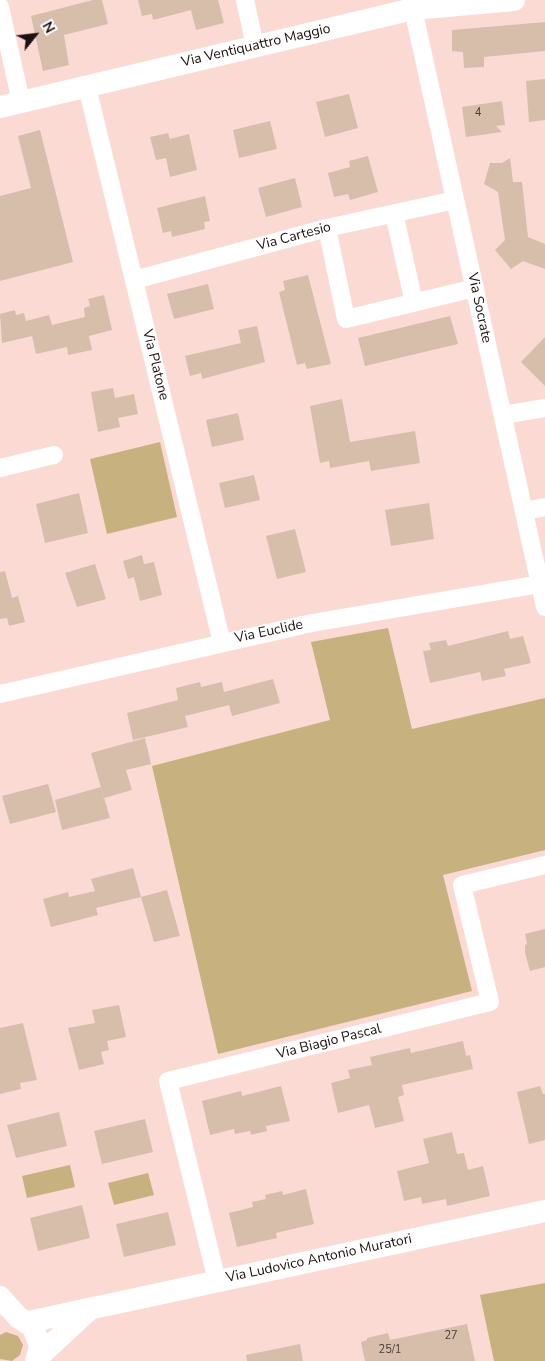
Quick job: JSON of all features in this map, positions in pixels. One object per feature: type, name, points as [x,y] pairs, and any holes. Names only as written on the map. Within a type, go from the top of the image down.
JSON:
[{"type":"street","points":[[245,0],[255,46]]},
{"type":"street","name":"Via Ventiquattro Maggio","points":[[10,105],[255,46],[412,4],[514,0]]},
{"type":"street","name":"Via Socrate","points":[[412,4],[545,607]]},
{"type":"street","points":[[0,7],[10,105]]},
{"type":"street","name":"Via Platone","points":[[87,87],[222,643]]},
{"type":"street","name":"Via Cartesio","points":[[134,280],[327,228],[456,200]]},
{"type":"street","points":[[394,214],[414,303]]},
{"type":"street","points":[[327,228],[346,318],[475,288]]},
{"type":"street","points":[[503,415],[545,408]]},
{"type":"street","points":[[0,468],[54,455]]},
{"type":"street","points":[[524,511],[545,507]]},
{"type":"street","name":"Via Euclide","points":[[0,694],[312,623],[540,584]]},
{"type":"street","name":"Via Biagio Pascal","points":[[217,1281],[168,1081],[490,1002],[462,885],[545,865]]},
{"type":"street","name":"Via Ludovico Antonio Muratori","points":[[15,1318],[93,1307],[545,1212]]},
{"type":"street","points":[[0,1298],[15,1318],[38,1336],[40,1346],[37,1359]]},
{"type":"street","points":[[37,1359],[93,1307]]},
{"type":"shaded area","points":[[160,442],[177,517],[107,534],[90,459]]},
{"type":"shaded area","points":[[388,628],[412,729],[545,698],[545,850],[443,875],[472,991],[218,1054],[152,766],[330,720],[311,642]]},
{"type":"shaded area","points":[[70,1165],[75,1187],[27,1198],[22,1176]]},
{"type":"shaded area","points":[[148,1173],[154,1195],[114,1205],[108,1183]]},
{"type":"shaded area","points":[[545,1283],[545,1361],[494,1361],[480,1295]]},
{"type":"shaded area","points":[[6,1332],[18,1336],[23,1345],[20,1355],[12,1361],[0,1359],[0,1335]]},
{"type":"building","points":[[93,0],[102,0],[108,24],[64,35],[69,65],[43,71],[31,16]]},
{"type":"building","points":[[138,0],[218,0],[224,23],[196,30],[191,10],[153,20],[152,14],[142,16]]},
{"type":"building","points":[[545,22],[545,51],[484,57],[484,67],[464,68],[463,52],[452,51],[452,30]]},
{"type":"building","points":[[545,79],[545,120],[529,122],[526,81]]},
{"type":"building","points":[[349,94],[358,128],[325,137],[316,102]]},
{"type":"building","points":[[502,101],[505,125],[496,126],[502,132],[466,137],[462,107]]},
{"type":"building","points":[[270,121],[277,149],[239,158],[233,130]]},
{"type":"building","points":[[40,130],[73,262],[0,281],[0,196],[31,188],[18,136]]},
{"type":"building","points":[[168,133],[170,139],[189,134],[197,170],[170,177],[166,158],[156,160],[150,137]]},
{"type":"building","points":[[368,156],[378,192],[350,200],[348,194],[334,197],[328,173],[350,167],[349,161]]},
{"type":"building","points":[[510,158],[513,182],[522,182],[528,237],[545,244],[545,269],[523,261],[511,269],[495,250],[505,240],[498,192],[484,184],[490,163],[502,163]]},
{"type":"building","points":[[295,178],[302,207],[266,217],[258,188]]},
{"type":"building","points":[[205,196],[210,221],[204,222],[205,229],[172,237],[171,231],[163,233],[157,208]]},
{"type":"building","points":[[308,275],[331,364],[307,369],[305,363],[297,365],[279,292],[285,290],[283,281]]},
{"type":"building","points":[[208,284],[214,309],[174,319],[167,294]]},
{"type":"building","points":[[104,295],[112,330],[89,336],[92,350],[68,355],[67,347],[36,354],[32,336],[2,343],[0,314],[15,310],[16,315],[24,313],[26,321],[49,315],[52,325],[85,317],[84,308],[90,306],[88,299]]},
{"type":"building","points":[[450,316],[458,344],[365,366],[358,338]]},
{"type":"building","points":[[257,326],[265,362],[202,379],[201,373],[190,376],[185,356],[241,343],[238,330]]},
{"type":"building","points":[[545,337],[545,386],[521,362]]},
{"type":"building","points":[[113,388],[115,398],[134,394],[138,414],[118,418],[120,427],[98,432],[91,392]]},
{"type":"building","points":[[342,399],[350,442],[415,431],[420,463],[371,471],[369,461],[330,468],[329,461],[320,463],[310,406]]},
{"type":"building","points":[[238,413],[244,440],[212,447],[206,420]]},
{"type":"building","points":[[254,475],[260,500],[225,508],[219,483]]},
{"type":"building","points":[[79,493],[88,533],[45,543],[36,504]]},
{"type":"building","points":[[429,503],[434,539],[391,546],[385,510]]},
{"type":"building","points":[[295,529],[306,572],[277,579],[266,536]]},
{"type":"building","points":[[142,555],[144,564],[154,562],[162,595],[140,601],[134,577],[128,579],[123,561]]},
{"type":"building","points":[[95,564],[106,599],[77,607],[65,573]]},
{"type":"building","points":[[5,571],[12,598],[18,596],[25,622],[9,626],[7,618],[0,619],[0,572]]},
{"type":"building","points":[[508,631],[510,639],[523,636],[531,663],[504,669],[506,676],[482,681],[480,672],[430,683],[423,651],[431,650],[429,643],[446,640],[448,646]]},
{"type":"building","points":[[273,679],[280,703],[232,716],[229,705],[185,716],[188,727],[133,740],[127,713],[178,700],[176,688],[200,682],[201,687],[222,682],[224,692]]},
{"type":"building","points":[[145,738],[151,764],[126,770],[132,790],[104,798],[91,753]]},
{"type":"building","points":[[48,784],[56,812],[10,824],[2,796]]},
{"type":"building","points":[[101,787],[110,818],[62,830],[55,800]]},
{"type":"building","points":[[133,868],[141,897],[96,908],[98,915],[51,927],[43,899],[68,892],[69,897],[95,891],[91,879]]},
{"type":"building","points":[[167,890],[180,936],[154,942],[141,897]]},
{"type":"building","points":[[545,929],[545,967],[530,971],[525,953],[525,945],[527,944],[525,934]]},
{"type":"building","points":[[119,1005],[126,1037],[107,1041],[109,1050],[101,1052],[104,1064],[79,1070],[68,1028],[95,1023],[92,1010]]},
{"type":"building","points":[[23,1023],[37,1080],[20,1083],[21,1089],[0,1094],[0,1028]]},
{"type":"building","points":[[463,1041],[466,1056],[470,1055],[473,1069],[402,1085],[404,1095],[398,1097],[404,1121],[375,1128],[369,1105],[338,1113],[331,1083],[350,1078],[348,1070],[372,1065],[370,1057],[410,1048],[411,1053]]},
{"type":"building","points":[[281,1086],[290,1121],[266,1126],[267,1131],[251,1135],[250,1131],[235,1134],[234,1129],[210,1135],[202,1101],[241,1091],[242,1096]]},
{"type":"building","points":[[540,1086],[543,1094],[545,1094],[545,1140],[529,1144],[517,1092]]},
{"type":"building","points":[[59,1112],[67,1146],[16,1158],[7,1125]]},
{"type":"building","points":[[145,1119],[153,1152],[102,1164],[94,1131]]},
{"type":"building","points":[[452,1132],[457,1154],[464,1153],[468,1170],[483,1166],[490,1196],[447,1206],[446,1199],[422,1204],[421,1197],[404,1201],[397,1171],[429,1163],[423,1139]]},
{"type":"building","points":[[306,1189],[314,1224],[276,1233],[277,1238],[237,1247],[229,1213],[253,1207],[252,1202],[266,1199],[265,1195],[282,1191],[283,1195]]},
{"type":"building","points":[[82,1205],[90,1238],[38,1251],[30,1218]]},
{"type":"building","points":[[168,1212],[176,1245],[124,1257],[116,1224]]},
{"type":"building","points":[[467,1324],[475,1361],[365,1361],[361,1342],[367,1340],[367,1338],[388,1333],[390,1340]]},
{"type":"building","points":[[300,1344],[303,1361],[247,1361],[246,1355]]}]
